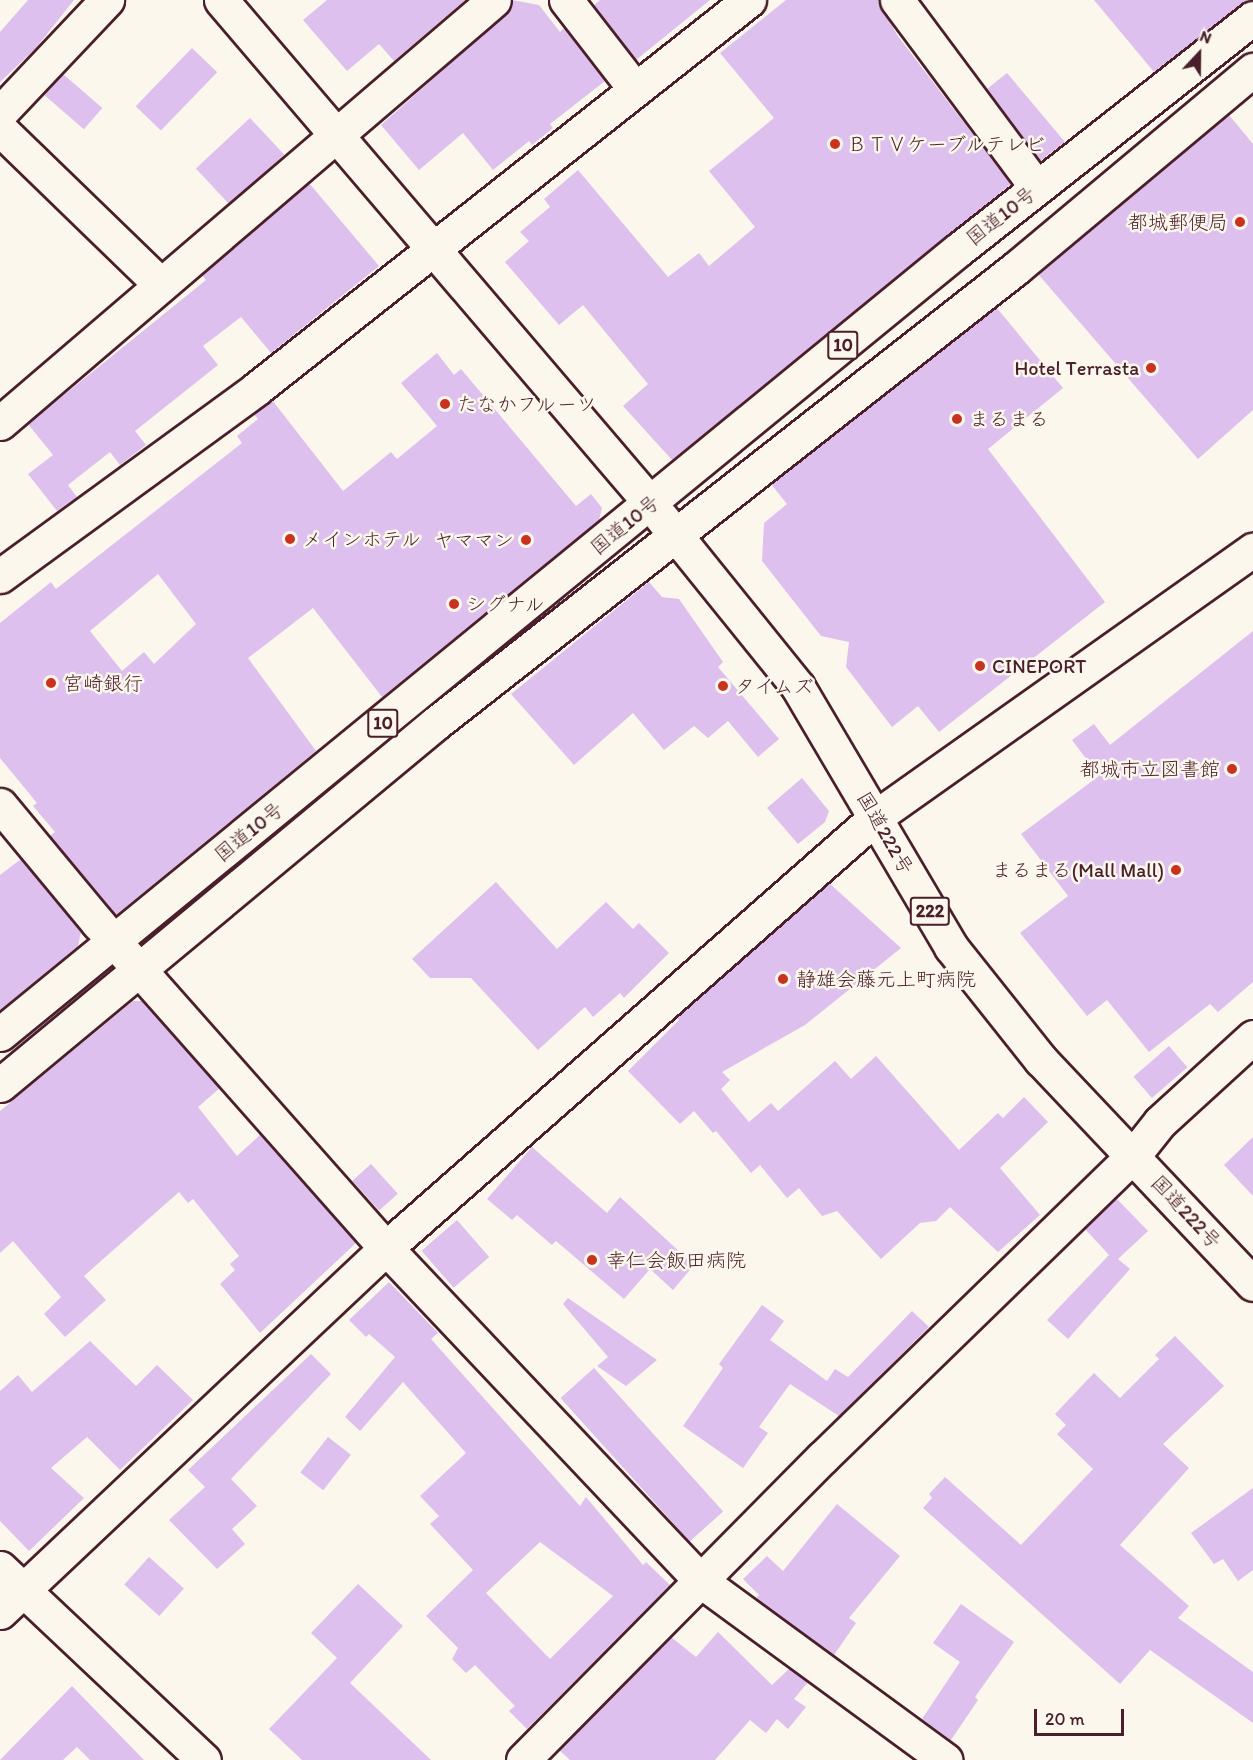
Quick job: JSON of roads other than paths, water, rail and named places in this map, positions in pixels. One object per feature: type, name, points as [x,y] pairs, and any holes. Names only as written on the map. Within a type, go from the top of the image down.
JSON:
[{"type":"main road","points":[[0,112],[107,0]]},
{"type":"main road","name":"国道222号","points":[[221,0],[651,504],[798,687],[877,816],[951,947],[1041,1060],[1253,1284]]},
{"type":"main road","points":[[0,423],[494,0]]},
{"type":"main road","points":[[566,0],[635,89]]},
{"type":"main road","points":[[0,576],[256,389],[432,247],[749,0]]},
{"type":"main road","points":[[897,0],[1037,188]]},
{"type":"main road","name":"国道10号","points":[[0,1034],[1037,188],[1253,18]]},
{"type":"main road","name":"国道10号","points":[[0,1085],[436,723],[1016,268],[1253,70]]},
{"type":"main road","points":[[0,129],[161,285]]},
{"type":"main road","points":[[12,1602],[386,1248],[877,816],[1253,550]]},
{"type":"main road","points":[[0,805],[140,971],[386,1248],[701,1581],[946,1760]]},
{"type":"main road","points":[[523,1760],[701,1581],[1133,1156],[1160,1122],[1253,1037]]},
{"type":"main road","points":[[0,1568],[12,1602],[204,1760]]},
{"type":"place","name":"ＢＴＶケーブルテレビ","points":[[835,144]]},
{"type":"place","name":"都城郵便局","points":[[1240,222]]},
{"type":"place","name":"Hotel Terrasta","points":[[1151,368]]},
{"type":"place","name":"たなかフルーツ","points":[[445,404]]},
{"type":"place","name":"まるまる","points":[[957,419]]},
{"type":"place","name":"メインホテル","points":[[290,539]]},
{"type":"place","name":"ヤママン","points":[[526,540]]},
{"type":"place","name":"シグナル","points":[[454,604]]},
{"type":"place","name":"CINEPORT","points":[[980,666]]},
{"type":"place","name":"宮崎銀行","points":[[51,683]]},
{"type":"place","name":"タイムズ","points":[[723,686]]},
{"type":"place","name":"都城市立図書館","points":[[1232,769]]},
{"type":"place","name":"まるまる(Mall Mall)","points":[[1176,870]]},
{"type":"place","name":"静雄会藤元上町病院","points":[[783,979]]},
{"type":"place","name":"幸仁会飯田病院","points":[[592,1260]]}]
